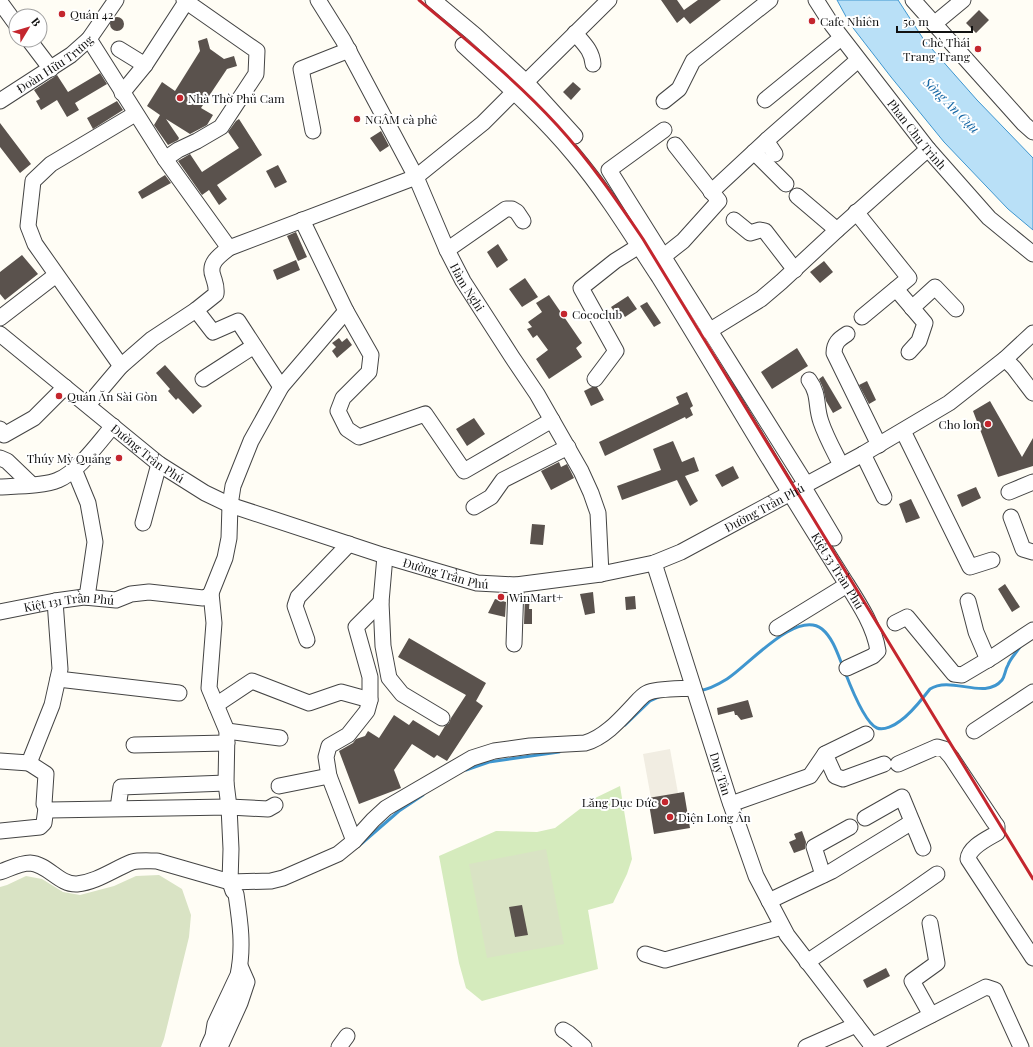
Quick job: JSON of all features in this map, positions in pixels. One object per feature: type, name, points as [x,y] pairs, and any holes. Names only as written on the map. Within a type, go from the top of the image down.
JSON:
[{"type":"street","name":"Đoàn Hữu Trưng","points":[[0,102],[51,69],[89,39],[116,0]]},
{"type":"street","name":"Hàm Nghi","points":[[318,0],[349,50],[416,177],[447,250],[464,281],[488,321],[537,394],[568,447],[591,493],[598,513],[601,574]]},
{"type":"street","points":[[433,0],[475,35],[526,82],[575,136]]},
{"type":"street","points":[[526,82],[609,0]]},
{"type":"street","points":[[664,100],[679,90],[693,61],[770,0]]},
{"type":"street","name":"Phan Chu Trinh","points":[[816,0],[832,25],[858,60],[928,149],[989,218],[1033,254]]},
{"type":"street","points":[[913,0],[1024,124],[1033,132]]},
{"type":"street","points":[[934,24],[962,0]]},
{"type":"street","points":[[122,93],[145,65],[185,1],[257,51],[256,74],[220,127],[197,141],[178,150],[165,159]]},
{"type":"street","points":[[0,2],[8,13]]},
{"type":"street","points":[[575,33],[589,49],[593,64]]},
{"type":"street","points":[[764,100],[842,38]]},
{"type":"street","points":[[89,39],[135,114],[165,159],[229,248]]},
{"type":"street","name":"Kiệt 53 Trần Phú","points":[[463,45],[514,92],[574,155],[639,246],[695,335],[789,493],[847,586],[876,639],[878,652],[873,656],[847,668]]},
{"type":"street","points":[[34,48],[51,69]]},
{"type":"street","points":[[119,49],[145,65]]},
{"type":"street","points":[[313,131],[301,69],[349,50]]},
{"type":"street","points":[[711,192],[767,140],[858,60]]},
{"type":"street","points":[[88,405],[121,366],[152,339],[196,310],[216,294],[217,286],[212,274],[212,266],[219,255],[229,248],[416,177],[483,123],[514,92]]},
{"type":"street","points":[[121,366],[35,244],[28,226],[33,181],[51,164],[135,114]]},
{"type":"street","points":[[664,130],[609,170],[664,256],[804,485],[834,538]]},
{"type":"street","points":[[767,140],[775,154]]},
{"type":"street","points":[[664,256],[683,241],[719,201],[676,144]]},
{"type":"street","points":[[709,330],[761,299],[795,270],[856,212],[928,149]]},
{"type":"street","points":[[754,152],[786,184]]},
{"type":"street","points":[[797,196],[837,230]]},
{"type":"street","points":[[447,250],[506,209],[512,209],[517,212],[523,220]]},
{"type":"street","points":[[856,212],[909,278],[862,317]]},
{"type":"street","points":[[302,220],[346,311],[371,355],[369,372],[343,398],[338,411],[347,429],[359,437],[425,414],[464,471],[552,420]]},
{"type":"street","points":[[734,220],[750,233],[760,230],[765,231],[795,270]]},
{"type":"street","points":[[595,379],[616,351],[581,288],[615,261],[639,246]]},
{"type":"street","points":[[0,318],[56,275]]},
{"type":"street","points":[[912,308],[935,288],[956,309]]},
{"type":"street","points":[[896,289],[925,323],[919,341],[909,352]]},
{"type":"street","points":[[196,310],[213,332],[238,321],[281,387]]},
{"type":"street","points":[[219,1047],[240,1003],[247,982],[240,966],[241,928],[236,894],[233,891],[231,883],[229,807],[226,783],[227,737],[209,688],[214,623],[211,593],[225,558],[229,538],[230,505],[233,486],[251,441],[281,387],[346,311]]},
{"type":"street","name":"Đường Trần Phú","points":[[0,334],[159,464],[205,493],[230,505],[385,556],[477,583],[516,585],[601,574],[654,563],[681,552],[863,454],[949,403],[1005,359],[1033,333]]},
{"type":"street","points":[[847,334],[834,346],[834,353],[879,445]]},
{"type":"street","points":[[203,379],[254,346]]},
{"type":"street","points":[[1005,359],[1014,368],[1033,393]]},
{"type":"street","points":[[808,380],[816,393],[817,411],[821,424],[842,465]]},
{"type":"street","points":[[0,429],[4,435],[34,418],[65,387]]},
{"type":"street","points":[[0,487],[49,483],[58,480],[74,469],[113,426]]},
{"type":"street","points":[[903,431],[970,567],[992,560]]},
{"type":"street","points":[[474,507],[491,497],[503,480],[568,447]]},
{"type":"street","points":[[863,454],[884,497]]},
{"type":"street","points":[[0,458],[7,461],[32,484]]},
{"type":"street","points":[[143,523],[159,464]]},
{"type":"street","points":[[74,469],[88,503],[95,542],[87,597]]},
{"type":"street","points":[[1009,492],[1033,482]]},
{"type":"street","points":[[1011,517],[1022,549],[1033,552]]},
{"type":"street","points":[[307,640],[295,606],[298,597],[349,544]]},
{"type":"street","points":[[385,556],[381,602],[383,646],[389,678],[402,694],[442,718]]},
{"type":"street","name":"Duy Tân","points":[[654,563],[694,691],[756,876],[787,935],[872,1046]]},
{"type":"street","points":[[514,644],[516,585]]},
{"type":"street","points":[[777,628],[847,586]]},
{"type":"street","name":"Kiệt 131 Trần Phú","points":[[0,612],[54,601],[87,597],[116,600],[131,594],[149,592],[203,598],[211,593]]},
{"type":"street","points":[[29,763],[52,705],[60,669],[54,601]]},
{"type":"street","points":[[968,601],[976,632],[988,660]]},
{"type":"street","points":[[354,841],[329,776],[326,757],[329,746],[348,735],[367,711],[370,700],[370,676],[356,627],[381,602]]},
{"type":"street","points":[[895,623],[907,616],[949,669],[954,674],[962,675],[988,660],[1033,630]]},
{"type":"street","points":[[58,679],[178,693]]},
{"type":"street","points":[[216,705],[252,681],[309,702],[341,692],[370,700]]},
{"type":"street","points":[[0,872],[21,864],[30,863],[49,871],[65,882],[77,884],[100,878],[132,862],[157,861],[231,883],[271,881],[283,878],[338,854],[354,841],[386,808],[472,758],[494,751],[530,746],[590,742],[597,739],[618,722],[642,697],[649,692],[694,691]]},
{"type":"street","points":[[974,731],[1033,692]]},
{"type":"street","points":[[731,804],[810,776],[825,754],[866,734]]},
{"type":"street","points":[[134,745],[227,737],[280,738]]},
{"type":"street","points":[[825,754],[835,776],[843,779],[891,764],[937,746],[944,749],[951,757],[997,828],[997,833],[973,848],[968,854],[968,859],[1033,958]]},
{"type":"street","points":[[0,761],[29,763],[46,774],[44,804],[46,808],[44,823],[40,827],[0,831]]},
{"type":"street","points":[[279,786],[329,776]]},
{"type":"street","points":[[118,808],[121,787],[226,783]]},
{"type":"street","points":[[865,818],[902,797],[923,848]]},
{"type":"street","points":[[46,808],[49,810],[229,807],[268,809],[275,805]]},
{"type":"street","points":[[769,901],[823,875],[912,822]]},
{"type":"street","points":[[823,875],[814,847],[850,827]]},
{"type":"street","points":[[807,962],[937,874]]},
{"type":"street","points":[[930,923],[937,963],[912,981],[931,1015]]},
{"type":"street","points":[[644,954],[665,960],[782,927]]},
{"type":"street","points":[[872,1046],[986,987],[995,990],[1021,1047]]},
{"type":"street","points":[[806,1047],[856,1025]]},
{"type":"street","points":[[562,1030],[568,1033],[584,1047]]},
{"type":"green space","points":[[620,786],[632,859],[627,874],[613,903],[588,910],[598,969],[482,1001],[466,988],[459,963],[439,856],[496,831],[537,832],[555,828],[593,799]]},
{"type":"green space","points":[[546,849],[564,944],[487,958],[469,864]]},
{"type":"green space","points":[[159,875],[182,889],[191,915],[189,937],[161,1047],[0,1047],[0,887],[26,876],[42,879],[63,892],[80,895],[114,886],[136,876]]},
{"type":"shaded area","points":[[670,749],[678,793],[651,798],[643,754]]},
{"type":"water","name":"Sông An Cựu","points":[[837,0],[898,0],[924,40],[977,100],[1033,158],[1033,230],[1008,209],[944,142],[850,24]]},
{"type":"building","points":[[661,0],[677,0],[684,10],[698,0],[721,0],[690,24],[684,17],[677,23]]},
{"type":"building","points":[[979,10],[989,20],[976,33],[966,23]]},
{"type":"building","points":[[117,17],[122,19],[124,24],[122,29],[117,31],[112,29],[110,24],[112,19]]},
{"type":"building","name":"Nhà Thờ Phủ Cam","points":[[207,38],[210,49],[224,59],[234,56],[237,66],[227,69],[201,108],[213,115],[207,125],[190,134],[166,119],[179,138],[168,145],[154,125],[160,115],[147,106],[162,82],[175,91],[200,51],[198,41]]},
{"type":"building","points":[[100,73],[107,84],[75,103],[79,110],[67,117],[57,100],[41,110],[36,101],[40,99],[34,90],[57,75],[68,92]]},
{"type":"building","points":[[573,82],[581,89],[571,100],[563,92]]},
{"type":"building","points":[[117,101],[123,110],[93,129],[87,118]]},
{"type":"building","points":[[239,119],[262,155],[217,185],[227,199],[219,205],[209,190],[202,195],[178,161],[190,154],[202,172],[239,148],[228,132]]},
{"type":"building","points":[[0,123],[31,164],[20,173],[0,147]]},
{"type":"building","points":[[381,131],[389,146],[380,152],[370,138]]},
{"type":"building","points":[[278,165],[287,182],[275,188],[266,171]]},
{"type":"building","points":[[165,175],[171,183],[142,199],[138,192]]},
{"type":"building","points":[[296,232],[307,257],[298,261],[287,236]]},
{"type":"building","points":[[498,244],[508,260],[497,268],[487,252]]},
{"type":"building","points":[[22,255],[38,274],[5,300],[0,294],[0,272]]},
{"type":"building","points":[[296,260],[300,270],[277,280],[273,270]]},
{"type":"building","points":[[824,261],[833,272],[820,283],[810,272]]},
{"type":"building","points":[[525,278],[538,297],[522,307],[509,289]]},
{"type":"building","points":[[549,295],[582,343],[576,348],[582,357],[549,379],[536,359],[548,350],[537,335],[533,338],[527,329],[532,327],[528,322],[542,312],[536,303]]},
{"type":"building","points":[[628,296],[637,309],[625,317],[623,314],[618,317],[611,307]]},
{"type":"building","points":[[647,302],[661,323],[654,327],[640,306]]},
{"type":"building","points":[[339,338],[342,342],[347,338],[352,345],[337,358],[332,351],[336,347],[332,343]]},
{"type":"building","points":[[797,348],[808,366],[772,389],[761,372]]},
{"type":"building","points":[[165,365],[202,406],[193,414],[178,398],[176,400],[168,391],[170,389],[156,373]]},
{"type":"building","points":[[823,376],[842,408],[833,413],[826,401],[819,379]]},
{"type":"building","points":[[867,381],[876,400],[869,404],[859,385]]},
{"type":"building","points":[[592,387],[597,387],[604,400],[591,406],[584,391]]},
{"type":"building","points":[[687,392],[693,406],[690,408],[693,415],[686,419],[685,417],[605,456],[599,442],[679,404],[676,397]]},
{"type":"building","points":[[990,401],[1022,457],[1033,438],[1033,466],[998,477],[973,411]]},
{"type":"building","points":[[474,418],[485,434],[467,446],[456,429]]},
{"type":"building","points":[[673,441],[682,462],[694,457],[699,471],[685,476],[698,501],[690,506],[677,480],[622,500],[617,486],[661,470],[653,449]]},
{"type":"building","points":[[559,462],[561,467],[567,464],[574,478],[551,490],[541,471]]},
{"type":"building","points":[[733,466],[739,478],[722,487],[715,475]]},
{"type":"building","points":[[976,487],[981,498],[962,507],[957,495]]},
{"type":"building","points":[[911,499],[920,518],[906,523],[899,504]]},
{"type":"building","points":[[532,524],[545,525],[543,545],[530,544]]},
{"type":"building","points":[[1005,584],[1020,607],[1012,612],[998,589]]},
{"type":"building","points":[[593,592],[595,613],[585,615],[580,594]]},
{"type":"building","points":[[525,594],[530,594],[529,609],[532,609],[532,624],[524,624]]},
{"type":"building","points":[[635,596],[636,609],[626,610],[625,597]]},
{"type":"building","points":[[495,599],[506,602],[505,617],[488,613]]},
{"type":"building","points":[[409,638],[486,683],[476,701],[483,706],[447,761],[437,755],[434,758],[412,744],[394,770],[401,788],[359,804],[339,751],[353,743],[356,739],[365,736],[368,731],[379,738],[394,715],[409,725],[413,720],[439,736],[445,726],[449,723],[466,695],[398,657]]},
{"type":"building","points":[[748,700],[753,717],[741,720],[737,715],[735,715],[734,711],[718,715],[717,708]]},
{"type":"building","name":"Điện Long Ân","points":[[684,792],[690,828],[654,834],[648,798]]},
{"type":"building","points":[[802,831],[806,842],[805,849],[794,853],[789,842],[796,839],[794,834]]},
{"type":"building","points":[[522,905],[528,935],[515,937],[509,907]]},
{"type":"building","points":[[886,968],[890,976],[867,988],[863,980]]},
{"type":"waterway","points":[[698,691],[727,679],[759,652],[786,633],[799,627],[811,625],[822,629],[826,633],[832,642],[843,667]]},
{"type":"waterway","points":[[845,672],[863,712],[872,725],[883,729],[898,723],[916,706],[930,689],[938,685],[977,688],[995,686],[1004,677],[1009,663],[1020,647]]},
{"type":"waterway","points":[[625,725],[650,701],[661,696]]},
{"type":"waterway","points":[[466,770],[489,762],[559,752]]},
{"type":"waterway","points":[[361,844],[399,811],[423,795]]},
{"type":"railway","points":[[419,0],[490,60],[541,108],[580,152],[623,209],[643,239],[1033,879]]},
{"type":"place","name":"Quán 42","points":[[62,14]]},
{"type":"place","name":"Cafe Nhiên","points":[[812,21]]},
{"type":"place","name":"Chè Thái Trang Trang","points":[[978,49]]},
{"type":"place","name":"Nhà Thờ Phủ Cam","points":[[180,98]]},
{"type":"place","name":"NGÂM cà phê","points":[[357,119]]},
{"type":"place","name":"Cococlub","points":[[564,314]]},
{"type":"place","name":"Quán Ăn Sài Gòn","points":[[59,396]]},
{"type":"place","name":"Cho lon","points":[[988,424]]},
{"type":"place","name":"Thúy Mỳ Quảng","points":[[119,458]]},
{"type":"place","name":"WinMart+","points":[[501,597]]},
{"type":"place","name":"Lăng Dục Đức","points":[[665,802]]},
{"type":"place","name":"Điện Long Ân","points":[[670,817]]}]
